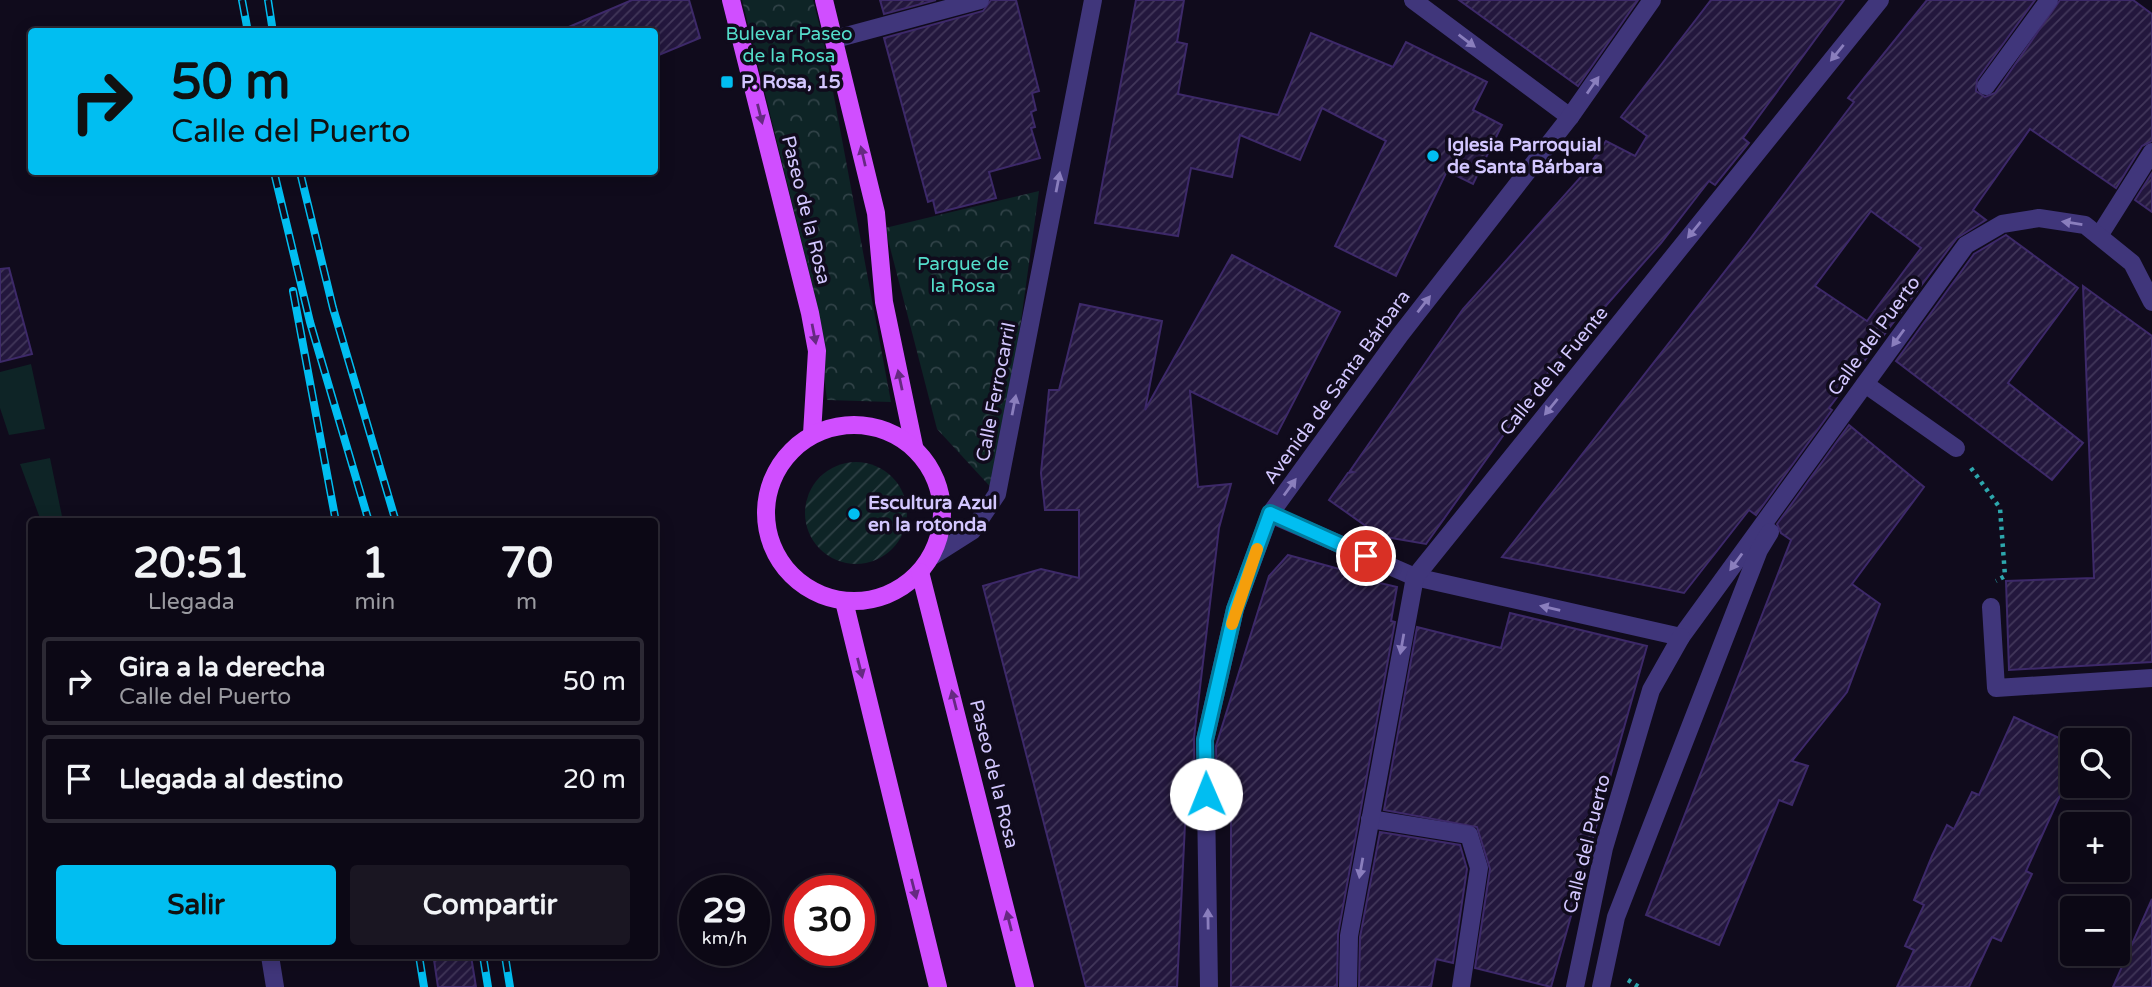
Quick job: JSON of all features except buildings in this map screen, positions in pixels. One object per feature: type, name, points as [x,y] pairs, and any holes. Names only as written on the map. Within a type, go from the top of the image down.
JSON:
[{"type":"main road","name":"Paseo de la Rosa","points":[[731,0],[810,313],[817,351],[812,434]]},
{"type":"main road","points":[[824,0],[876,212],[884,302],[914,446]]},
{"type":"main road","points":[[843,425],[876,426],[896,434],[914,446],[929,465],[939,487],[943,511],[940,535],[925,565],[904,586],[886,596],[866,601],[844,601],[814,592],[788,573],[771,545],[765,513],[771,482],[787,454],[812,434],[843,425]]},
{"type":"main road","name":"Paseo de la Rosa","points":[[925,565],[1025,987]]},
{"type":"main road","points":[[844,601],[938,987]]},
{"type":"street","points":[[835,39],[979,0]]},
{"type":"street","name":"Calle Ferrocarril","points":[[925,565],[972,530],[997,494],[1093,0]]},
{"type":"street","points":[[1413,0],[1570,117]]},
{"type":"street","name":"Avenida de Santa Bárbara","points":[[1209,987],[1205,740],[1235,609],[1270,513],[1400,335],[1570,117],[1652,0]]},
{"type":"street","name":"Calle de la Fuente","points":[[1348,987],[1349,936],[1415,577],[1880,0]]},
{"type":"street","points":[[1986,86],[2049,0]]},
{"type":"street","points":[[2099,236],[2152,152]]},
{"type":"street","name":"Calle del Puerto","points":[[1575,987],[1604,848],[1647,704],[1681,637],[1966,244],[2002,224],[2039,218],[2085,225],[2132,263],[2152,302]]},
{"type":"street","points":[[1865,384],[1956,448]]},
{"type":"street","points":[[1601,987],[1616,917],[1759,550],[1817,450]]},
{"type":"street","points":[[1270,513],[1415,577],[1681,637]]},
{"type":"street","points":[[1991,607],[1996,688],[2152,678]]},
{"type":"street","points":[[1370,819],[1469,835],[1479,868],[1461,987]]},
{"type":"street","points":[[270,959],[275,987]]},
{"type":"path","points":[[1956,448],[2000,508],[2005,576],[1990,585],[1991,607]]},
{"type":"green space","name":"Bulevar Paseo de la Rosa","points":[[742,0],[813,0],[824,43],[891,402],[827,400],[813,288]]},
{"type":"green space","name":"Parque de la Rosa","points":[[1039,191],[997,494],[937,429],[885,228]]},
{"type":"green space","points":[[31,364],[45,429],[9,435],[0,408],[0,372]]},
{"type":"green space","points":[[50,458],[62,518],[40,518],[20,464]]},
{"type":"green space","points":[[856,462],[875,466],[892,477],[903,494],[907,513],[903,532],[892,549],[875,560],[856,564],[837,560],[820,549],[809,532],[805,513],[809,494],[820,477],[837,466]]},
{"type":"railway","points":[[242,0],[247,28]]},
{"type":"railway","points":[[268,0],[272,28]]},
{"type":"railway","points":[[275,175],[310,322],[368,518]]},
{"type":"railway","points":[[301,175],[333,308],[395,518]]},
{"type":"railway","points":[[293,291],[335,518]]},
{"type":"railway","points":[[419,959],[424,987]]},
{"type":"railway","points":[[483,959],[488,987]]},
{"type":"railway","points":[[505,959],[510,987]]},
{"type":"slow traffic","points":[[1232,624],[1257,549]]},
{"type":"place","name":"P. Rosa, 15","points":[[727,82]]},
{"type":"place","name":"Iglesia Parroquial de Santa Bárbara","points":[[1433,156]]},
{"type":"place","name":"Escultura Azul en la rotonda","points":[[854,514]]},
{"type":"route","points":[[1206,794],[1205,740],[1235,609],[1270,513],[1366,556]]}]
